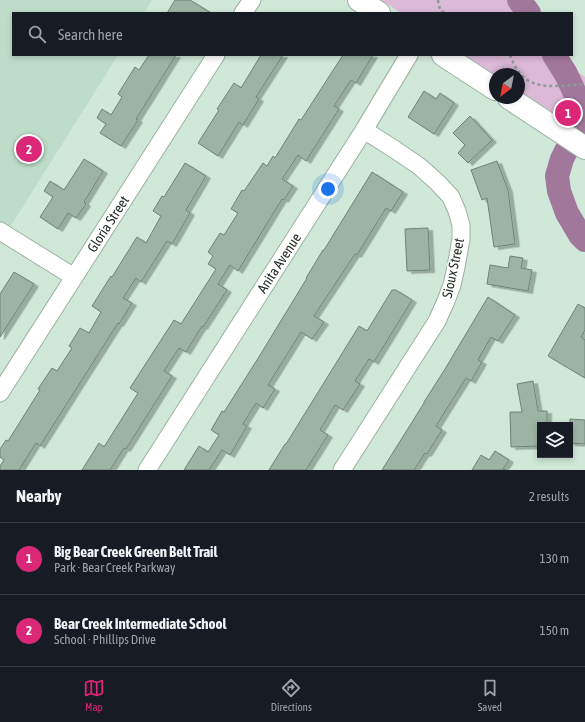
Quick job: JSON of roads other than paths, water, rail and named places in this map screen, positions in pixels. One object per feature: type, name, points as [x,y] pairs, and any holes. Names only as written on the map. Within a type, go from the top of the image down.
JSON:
[{"type":"main road","points":[[359,0],[377,12]]},
{"type":"main road","points":[[445,56],[489,85]]},
{"type":"main road","points":[[518,104],[585,148]]},
{"type":"street","points":[[244,12],[252,0]]},
{"type":"street","name":"Gloria Street","points":[[0,393],[215,56]]},
{"type":"street","name":"Anita Avenue","points":[[147,470],[364,130],[408,56]]},
{"type":"street","name":"Sioux Street","points":[[342,470],[437,321],[452,285],[460,239],[460,225],[457,211],[451,197],[419,166],[364,130]]},
{"type":"street","points":[[0,231],[74,277]]},
{"type":"waterway","points":[[519,0],[528,12]]},
{"type":"waterway","points":[[555,56],[566,74],[579,102],[578,127],[562,159],[557,176],[559,191],[567,213],[580,235],[585,240]]},
{"type":"place","name":"Big Bear Creek Green Belt Trail","points":[[568,113]]},
{"type":"place","name":"Bear Creek Intermediate School","points":[[29,149]]}]
